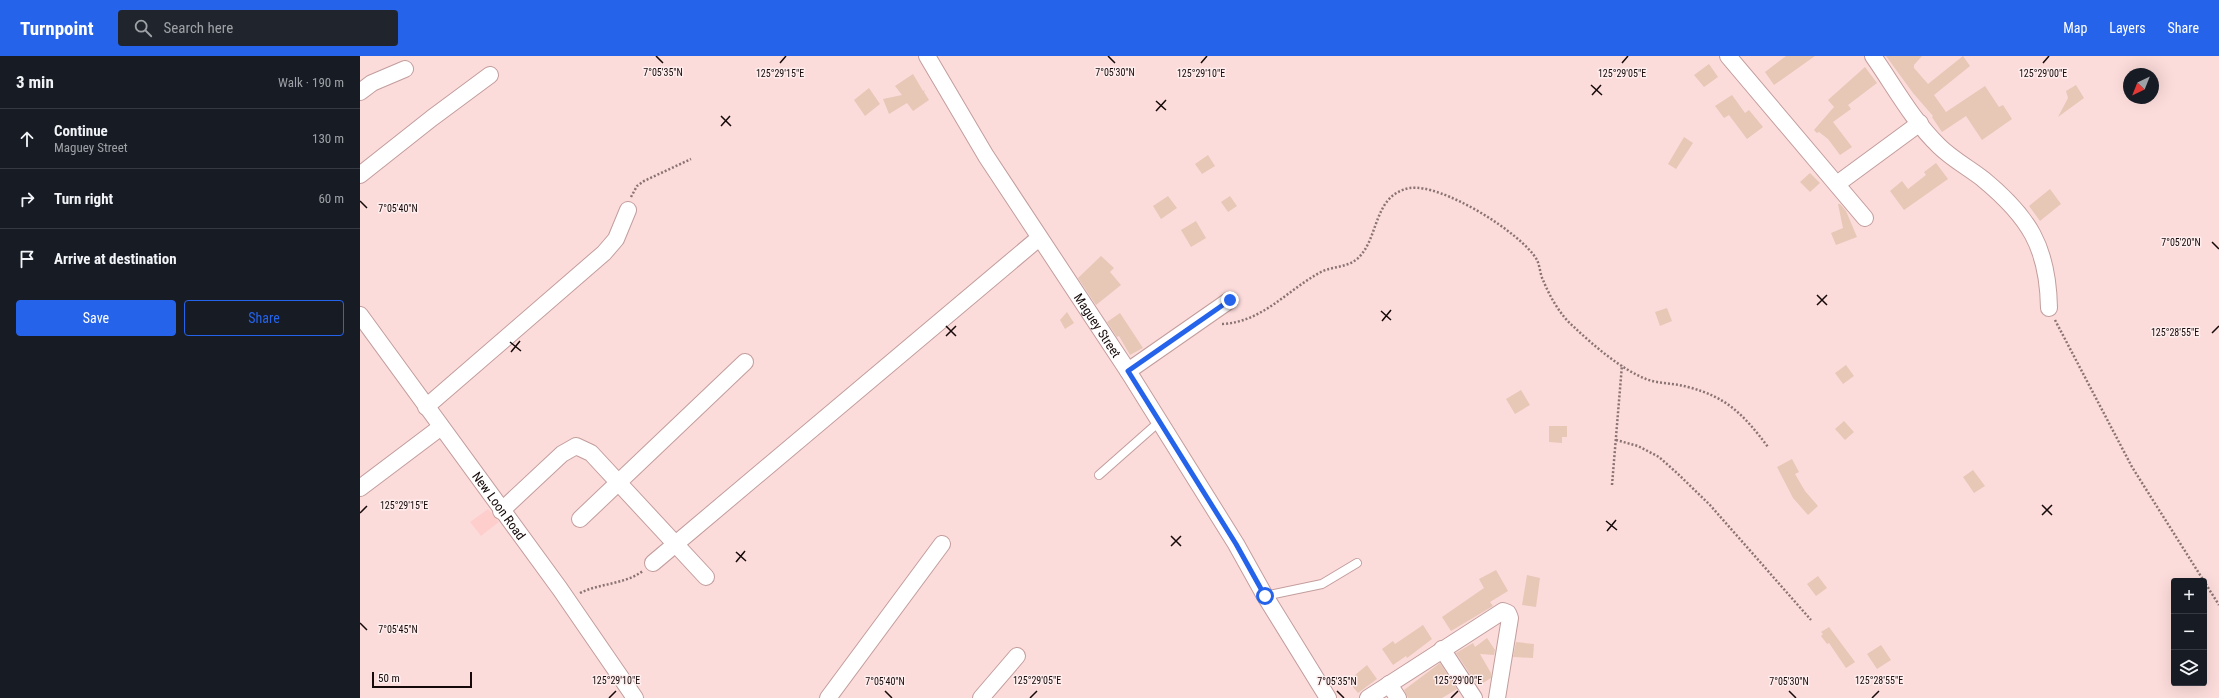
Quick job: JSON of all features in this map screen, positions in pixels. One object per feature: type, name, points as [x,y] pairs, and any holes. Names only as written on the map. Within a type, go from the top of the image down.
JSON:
[{"type":"street","name":"Maguey Street","points":[[927,56],[986,156],[1128,371],[1236,544],[1265,596],[1328,698]]},
{"type":"street","points":[[1728,56],[1865,218]]},
{"type":"street","points":[[1873,56],[1920,123],[1940,147],[2009,202],[2030,228],[2039,247],[2049,281],[2049,308]]},
{"type":"street","points":[[360,92],[384,77],[405,69]]},
{"type":"street","points":[[360,175],[490,75]]},
{"type":"street","points":[[1837,184],[1920,123]]},
{"type":"street","points":[[426,407],[604,253],[616,239],[628,210]]},
{"type":"street","points":[[653,563],[1040,238]]},
{"type":"street","points":[[1128,371],[1230,300]]},
{"type":"street","name":"New Loon Road","points":[[360,315],[567,600],[635,698]]},
{"type":"street","points":[[580,519],[745,362]]},
{"type":"street","points":[[360,488],[441,427]]},
{"type":"street","points":[[501,511],[562,454],[576,446],[591,453],[706,577]]},
{"type":"street","points":[[828,698],[942,544]]},
{"type":"street","points":[[1368,698],[1500,611],[1508,613],[1510,618],[1497,698]]},
{"type":"street","points":[[1442,649],[1474,698]]},
{"type":"street","points":[[981,698],[1017,656]]},
{"type":"street","points":[[1389,684],[1398,698]]},
{"type":"lane","points":[[1099,475],[1159,422]]},
{"type":"lane","points":[[1265,596],[1322,584],[1357,563]]},
{"type":"path","points":[[628,210],[633,193],[640,183],[663,170],[691,159]]},
{"type":"path","points":[[1210,313],[1221,324],[1234,323],[1250,319],[1308,279],[1325,270],[1342,268],[1358,259],[1366,248],[1379,212],[1389,200],[1410,188],[1422,188],[1446,195],[1477,209],[1513,235],[1537,260],[1542,279],[1557,306],[1572,325],[1595,347],[1648,380],[1688,387],[1719,399],[1741,413],[1768,447]]},
{"type":"path","points":[[2049,308],[2132,467],[2219,605]]},
{"type":"path","points":[[1612,485],[1622,365]]},
{"type":"path","points":[[1616,440],[1643,449],[1659,457],[1677,473],[1710,505],[1811,620]]},
{"type":"path","points":[[567,600],[591,588],[631,579],[653,563]]},
{"type":"shaded area","points":[[488,509],[499,522],[481,536],[470,522]]},
{"type":"building","points":[[1786,56],[1815,56],[1774,85],[1765,72]]},
{"type":"building","points":[[1886,56],[1922,56],[1914,65],[1914,68],[1928,84],[1963,56],[1970,66],[1934,95],[1946,112],[1985,86],[1999,107],[2003,105],[2012,119],[1982,140],[1966,116],[1942,132],[1932,117],[1933,116],[1913,93]]},
{"type":"building","points":[[1709,64],[1718,77],[1704,87],[1694,75]]},
{"type":"building","points":[[1865,67],[1877,83],[1848,105],[1851,109],[1833,122],[1852,147],[1840,155],[1828,139],[1814,130],[1834,107],[1828,100]]},
{"type":"building","points":[[913,74],[923,91],[925,90],[924,92],[929,100],[913,111],[907,103],[889,114],[883,99],[902,95],[895,86]]},
{"type":"building","points":[[2076,85],[2084,98],[2058,117],[2068,98],[2066,91]]},
{"type":"building","points":[[869,88],[880,104],[865,116],[854,100]]},
{"type":"building","points":[[1732,95],[1745,113],[1749,110],[1763,127],[1747,139],[1729,115],[1724,118],[1715,106]]},
{"type":"building","points":[[1684,137],[1693,143],[1676,169],[1668,164]]},
{"type":"building","points":[[1208,155],[1215,166],[1202,174],[1195,164]]},
{"type":"building","points":[[1936,163],[1948,179],[1904,210],[1890,191],[1902,181],[1908,189],[1926,175],[1924,172]]},
{"type":"building","points":[[1810,173],[1820,183],[1810,192],[1800,182]]},
{"type":"building","points":[[2050,189],[2061,204],[2040,221],[2029,206]]},
{"type":"building","points":[[1168,196],[1177,208],[1161,219],[1153,206]]},
{"type":"building","points":[[1230,196],[1237,206],[1228,212],[1221,202]]},
{"type":"building","points":[[1838,204],[1840,204],[1846,211],[1857,237],[1836,245],[1831,233],[1843,228]]},
{"type":"building","points":[[1196,221],[1206,238],[1191,247],[1181,230]]},
{"type":"building","points":[[1101,256],[1114,268],[1110,272],[1121,285],[1096,305],[1078,278]]},
{"type":"building","points":[[1667,308],[1672,321],[1660,326],[1655,312]]},
{"type":"building","points":[[1067,312],[1074,323],[1065,329],[1060,320]]},
{"type":"building","points":[[1120,313],[1143,348],[1130,355],[1119,336],[1117,337],[1107,322]]},
{"type":"building","points":[[1846,365],[1854,376],[1843,384],[1835,373]]},
{"type":"building","points":[[1521,390],[1530,405],[1515,414],[1506,399]]},
{"type":"building","points":[[1844,421],[1854,432],[1845,440],[1835,429]]},
{"type":"building","points":[[1549,426],[1567,426],[1567,437],[1562,437],[1562,443],[1549,442]]},
{"type":"building","points":[[1792,459],[1799,472],[1795,474],[1805,491],[1818,506],[1808,515],[1793,498],[1777,467]]},
{"type":"building","points":[[1973,470],[1985,486],[1974,493],[1963,477]]},
{"type":"building","points":[[1496,570],[1508,591],[1490,602],[1493,606],[1451,631],[1442,617],[1484,588],[1479,579]]},
{"type":"building","points":[[1527,575],[1540,578],[1536,607],[1522,605]]},
{"type":"building","points":[[1818,576],[1827,588],[1816,596],[1807,584]]},
{"type":"building","points":[[1423,625],[1432,639],[1407,658],[1406,656],[1393,665],[1382,649],[1393,641],[1395,644]]},
{"type":"building","points":[[1829,627],[1855,662],[1846,668],[1829,643],[1827,644],[1821,636],[1823,634],[1821,632]]},
{"type":"building","points":[[1487,638],[1495,650],[1494,655],[1480,654],[1491,673],[1491,678],[1478,686],[1456,653],[1473,643],[1475,647]]},
{"type":"building","points":[[1516,642],[1534,644],[1533,658],[1513,657]]},
{"type":"building","points":[[1881,645],[1891,660],[1877,669],[1867,654]]},
{"type":"building","points":[[1440,663],[1457,689],[1442,698],[1408,698],[1404,690]]},
{"type":"building","points":[[1367,665],[1377,679],[1358,693],[1348,681]]},
{"type":"route","points":[[1230,300],[1128,371],[1236,544],[1265,596]]}]
